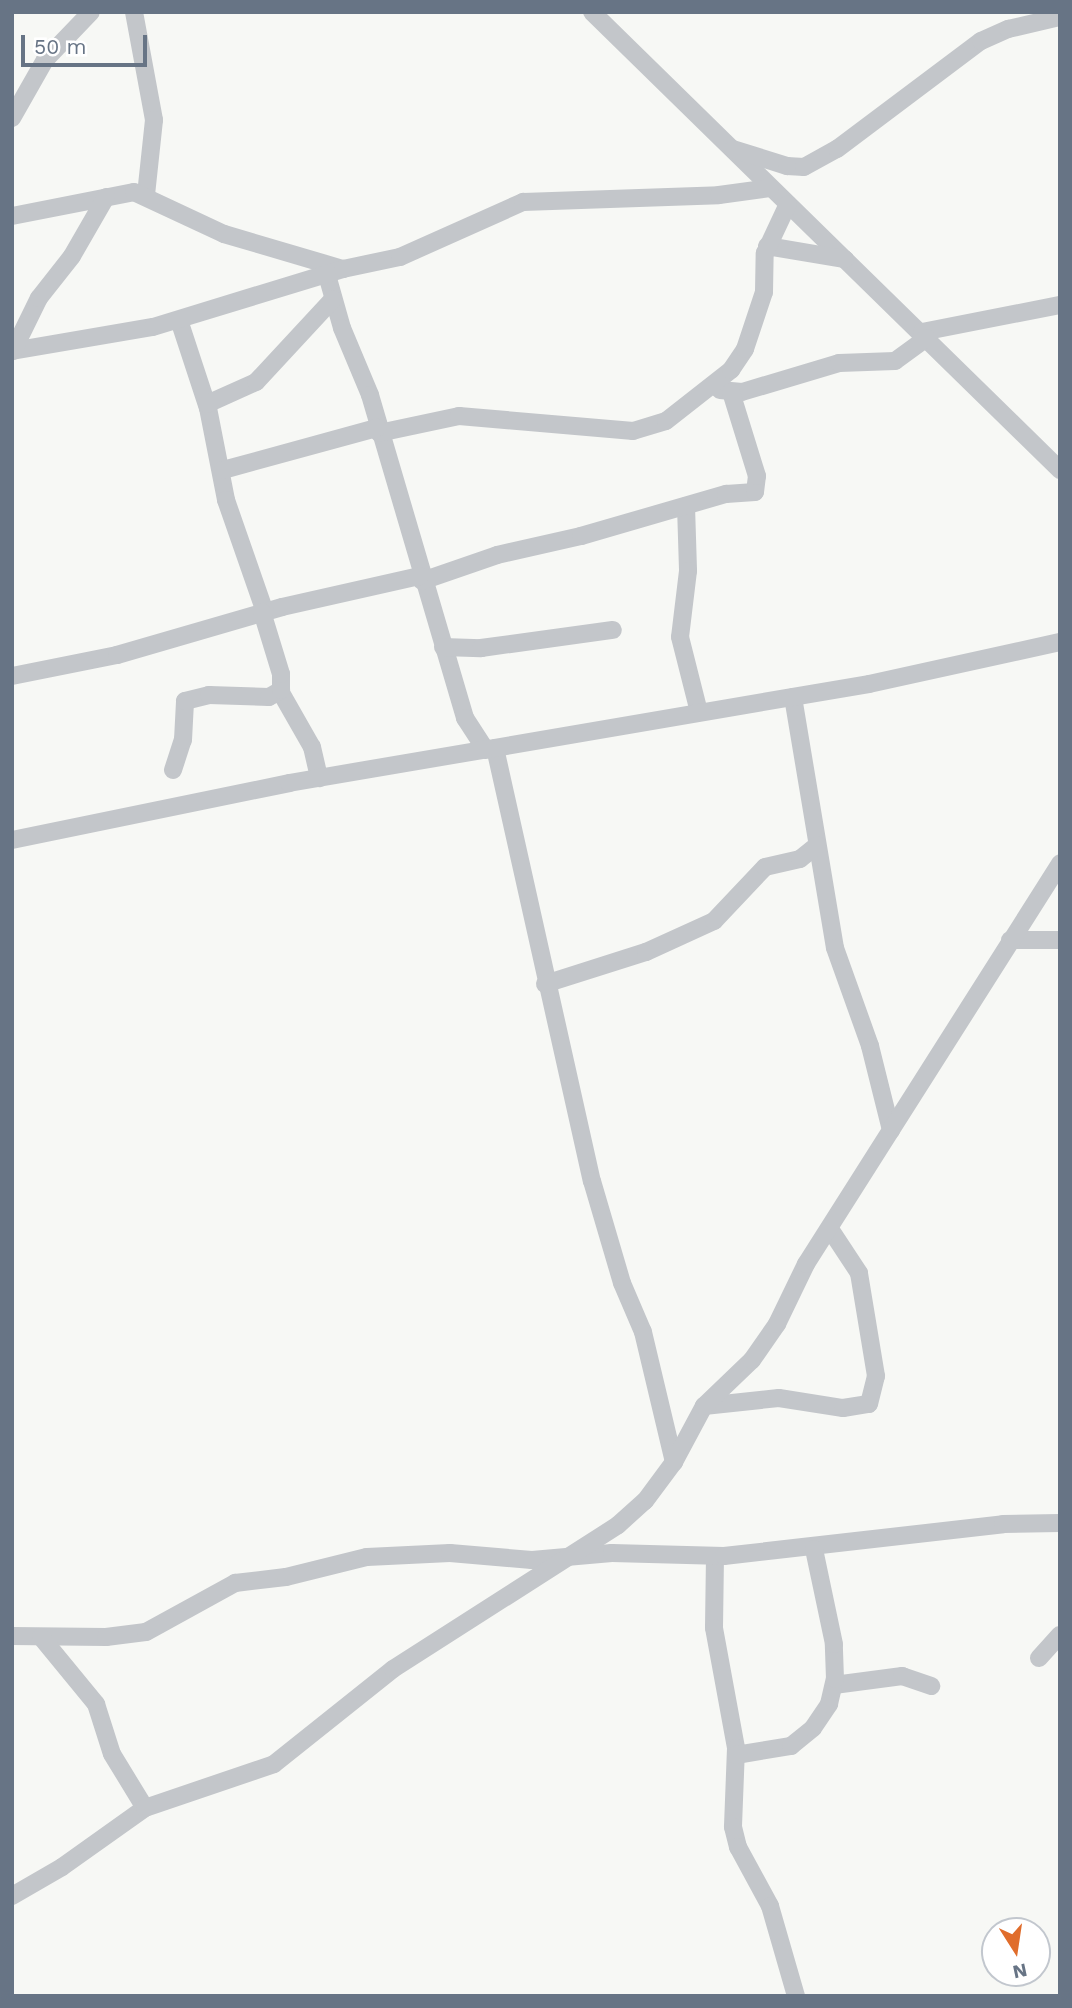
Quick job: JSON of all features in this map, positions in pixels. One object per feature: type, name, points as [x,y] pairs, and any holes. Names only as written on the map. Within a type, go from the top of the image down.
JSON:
[{"type":"street","points":[[12,118],[45,60],[91,12]]},
{"type":"street","points":[[134,12],[154,120],[146,195]]},
{"type":"street","points":[[592,12],[1060,470]]},
{"type":"street","points":[[729,147],[787,166],[804,167],[837,149],[981,41],[1009,29],[1060,17]]},
{"type":"street","points":[[13,351],[179,320],[335,272],[400,257],[523,202],[719,195],[770,188]]},
{"type":"street","points":[[12,216],[134,192],[146,195],[224,234],[335,272]]},
{"type":"street","points":[[13,351],[39,298],[77,249],[106,197]]},
{"type":"street","points":[[223,470],[378,430],[459,416],[633,431],[666,421],[731,370],[755,326],[767,246],[788,204]]},
{"type":"street","points":[[767,246],[845,258]]},
{"type":"street","points":[[335,272],[333,299],[370,395],[421,579],[470,732],[490,749],[600,1210],[643,1332],[674,1462]]},
{"type":"street","points":[[207,404],[256,382],[333,299]]},
{"type":"street","points":[[708,388],[732,392],[839,363],[895,361],[924,335],[1060,305]]},
{"type":"street","points":[[179,320],[207,404],[223,470],[226,500],[264,612],[281,674],[279,691],[312,747],[319,778]]},
{"type":"street","points":[[12,676],[117,655],[264,612],[421,579],[497,555],[757,490],[732,392]]},
{"type":"street","points":[[686,506],[688,570],[680,638],[699,712]]},
{"type":"street","points":[[443,647],[481,648],[613,629]]},
{"type":"street","points":[[13,839],[319,778],[793,697],[1060,642]]},
{"type":"street","points":[[173,769],[183,740],[185,701],[209,695],[269,697],[279,691]]},
{"type":"street","points":[[793,697],[835,948],[870,1046],[891,1130]]},
{"type":"street","points":[[545,984],[646,952],[714,921],[765,867],[800,859],[817,845]]},
{"type":"street","points":[[12,1896],[145,1808],[274,1764],[393,1669],[618,1524],[645,1501],[674,1462],[704,1406],[764,1344],[806,1264],[1060,863]]},
{"type":"street","points":[[1010,940],[1060,940]]},
{"type":"street","points":[[704,1406],[779,1398],[843,1408],[869,1404],[876,1376],[859,1273],[830,1229]]},
{"type":"street","points":[[12,1636],[146,1632],[235,1583],[286,1577],[367,1557],[450,1553],[560,1559],[612,1553],[715,1556],[814,1549],[896,1536],[1060,1522]]},
{"type":"street","points":[[736,1755],[772,1751],[803,1738],[829,1704],[834,1685],[834,1644],[814,1549]]},
{"type":"street","points":[[715,1556],[714,1628],[736,1755],[735,1837],[770,1906],[796,1996]]},
{"type":"street","points":[[1038,1658],[1060,1636]]},
{"type":"street","points":[[41,1637],[96,1704],[112,1754],[145,1808]]},
{"type":"street","points":[[834,1685],[902,1676],[932,1686]]}]
